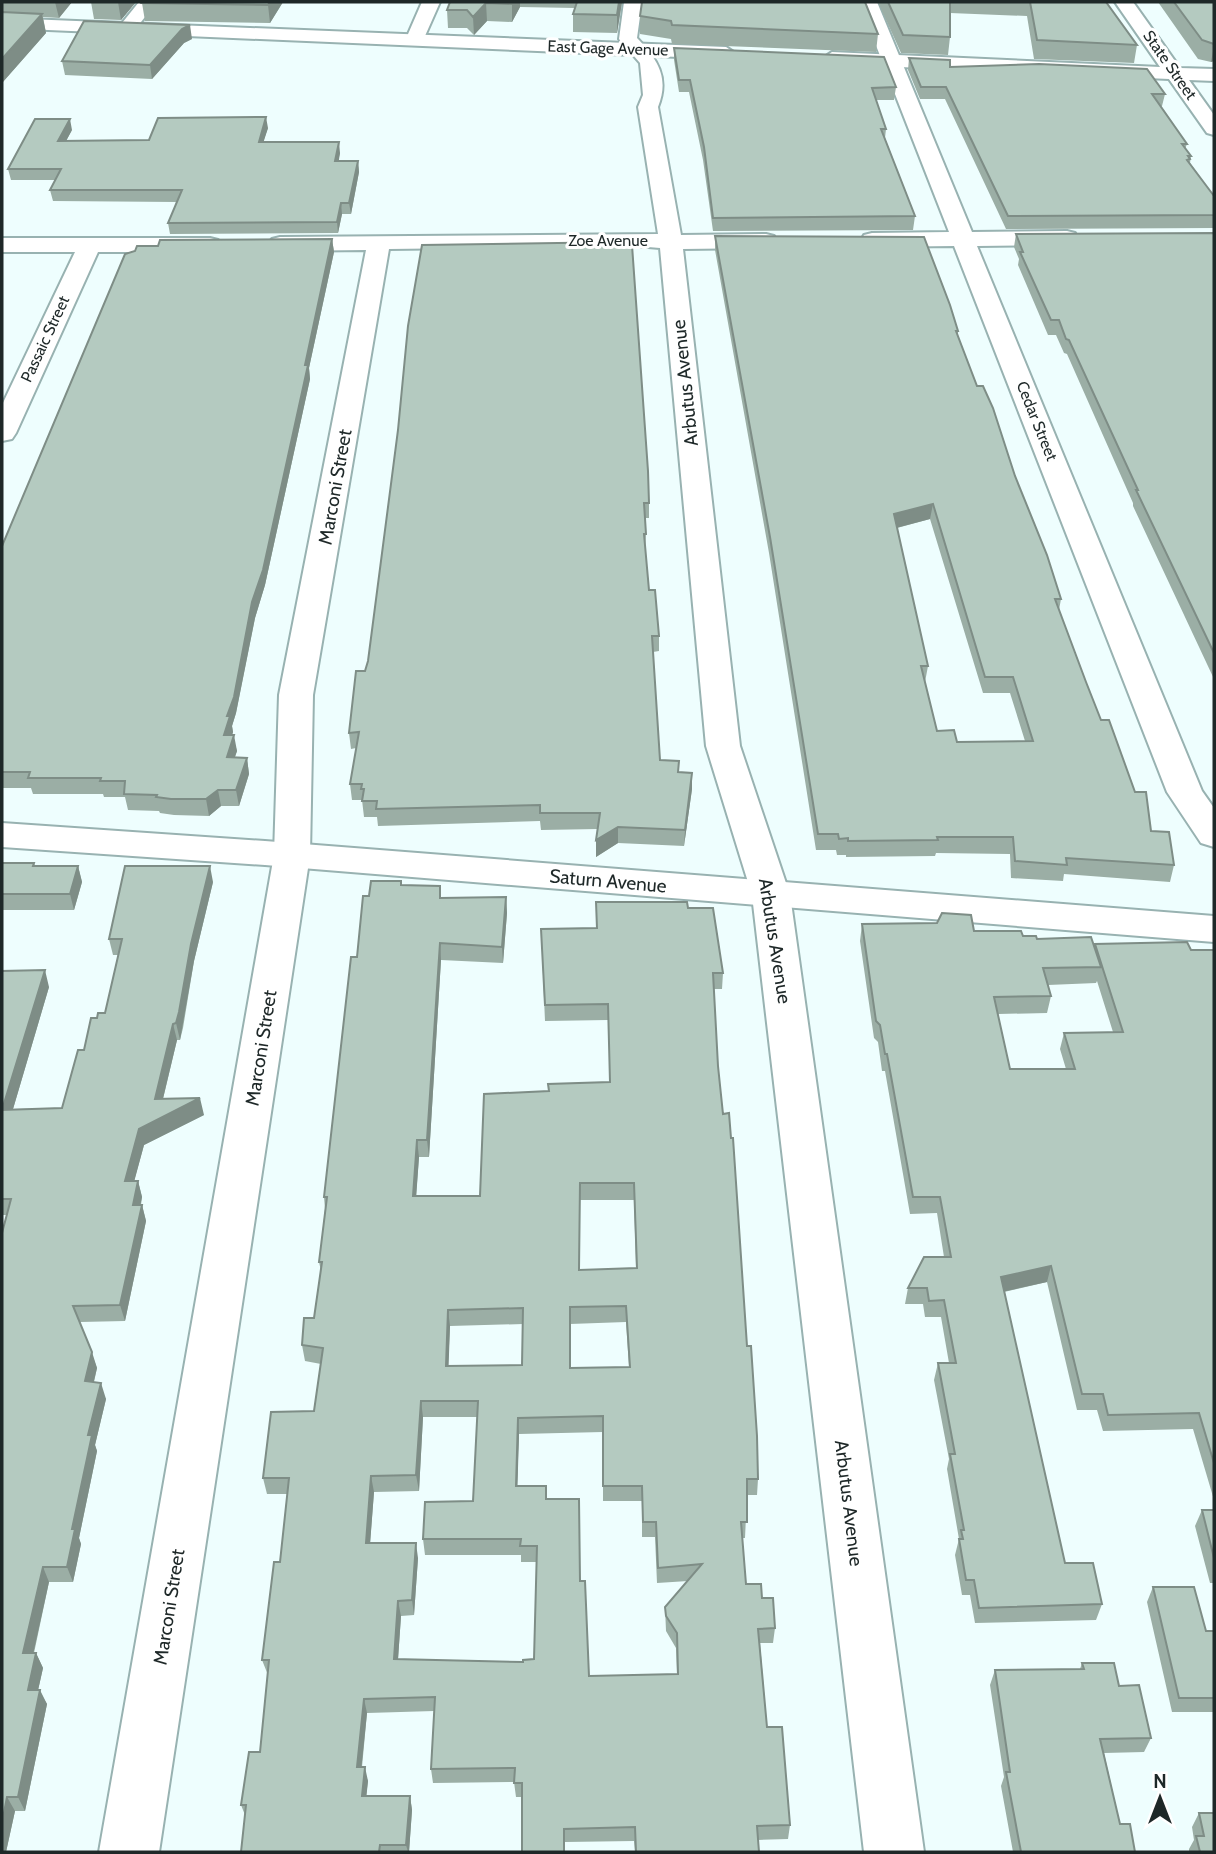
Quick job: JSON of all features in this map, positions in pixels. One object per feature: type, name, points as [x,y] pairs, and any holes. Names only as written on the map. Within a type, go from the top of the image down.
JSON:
[{"type":"street","points":[[127,28],[148,2]]},
{"type":"street","points":[[414,41],[431,2]]},
{"type":"street","name":"Arbutus Avenue","points":[[633,2],[628,38],[649,62],[653,95],[648,107],[671,242],[723,746],[771,895],[894,1852]]},
{"type":"street","name":"Cedar Street","points":[[869,2],[1185,792],[1214,835]]},
{"type":"street","name":"State Street","points":[[1124,2],[1214,129]]},
{"type":"street","name":"East Gage Avenue","points":[[2,23],[746,54]]},
{"type":"street","points":[[814,57],[1214,75]]},
{"type":"street","points":[[845,240],[1092,238]]},
{"type":"street","name":"Zoe Avenue","points":[[256,244],[636,239],[671,242],[790,241]]},
{"type":"street","name":"Marconi Street","points":[[129,1852],[292,855],[296,695],[379,243]]},
{"type":"street","points":[[2,245],[228,245]]},
{"type":"street","name":"Passaic Street","points":[[2,433],[90,245]]},
{"type":"street","name":"Saturn Avenue","points":[[2,835],[292,855],[1214,929]]},
{"type":"building","points":[[143,2],[270,2],[268,5]]},
{"type":"building","points":[[450,2],[513,2],[486,3],[473,17],[467,10],[447,10]]},
{"type":"building","points":[[577,2],[619,2],[617,15],[573,14]]},
{"type":"building","points":[[642,2],[865,2],[878,34],[672,25],[671,21],[640,16]]},
{"type":"building","points":[[888,2],[950,2],[950,37],[903,35]]},
{"type":"building","points":[[1030,2],[1106,2],[1137,45],[1037,40]]},
{"type":"building","points":[[1174,2],[1214,2],[1214,44],[1202,40]]},
{"type":"building","points":[[2,12],[42,14],[2,59]]},
{"type":"building","points":[[84,21],[190,25],[182,29],[150,65],[62,61]]},
{"type":"building","points":[[674,48],[884,57],[896,87],[872,88],[886,129],[881,129],[915,216],[713,218],[704,147],[690,80],[679,80]]},
{"type":"building","points":[[909,58],[950,60],[950,67],[1039,64],[1147,69],[1165,94],[1152,94],[1187,144],[1182,144],[1191,156],[1188,156],[1190,159],[1187,160],[1214,196],[1214,215],[1008,216],[946,87],[921,87]]},
{"type":"building","points":[[266,117],[259,142],[339,142],[335,161],[358,161],[349,203],[341,203],[337,222],[168,223],[182,190],[50,190],[61,169],[8,169],[35,119],[70,119],[58,141],[149,140],[158,118]]},
{"type":"building","points":[[1214,233],[1214,653],[1136,490],[1069,340],[1066,339],[1059,320],[1051,320],[1020,252],[1023,252],[1016,234]]},
{"type":"building","points":[[715,236],[924,237],[977,386],[983,386],[993,408],[1015,476],[1047,555],[1061,599],[1055,599],[1101,720],[1109,720],[1135,792],[1146,792],[1151,831],[1169,832],[1174,865],[1066,858],[1067,865],[1015,861],[1013,837],[848,841],[848,838],[839,839],[838,834],[818,834],[770,537]],"holes":[[[933,504],[985,677],[1013,677],[1033,741],[957,742],[954,730],[937,731],[921,666],[928,666],[894,514]]]},
{"type":"building","points":[[332,239],[305,365],[308,365],[263,570],[252,602],[234,697],[227,716],[230,716],[224,735],[234,735],[227,757],[247,758],[236,790],[218,790],[206,799],[171,799],[156,797],[157,795],[124,794],[125,781],[100,781],[101,778],[28,778],[30,772],[2,772],[2,546],[125,254],[135,251],[137,246],[158,246],[160,240]]},
{"type":"building","points":[[624,242],[624,246],[632,245],[648,471],[649,503],[644,503],[644,534],[649,590],[655,590],[659,636],[652,636],[660,760],[679,761],[678,772],[692,773],[685,830],[618,827],[596,840],[600,813],[540,813],[540,805],[376,809],[377,801],[362,801],[362,784],[350,784],[359,732],[349,733],[356,671],[365,671],[368,661],[398,430],[408,326],[422,245]]},
{"type":"building","points":[[2,863],[78,866],[70,894],[2,894]]},
{"type":"building","points":[[125,866],[210,866],[191,944],[179,1012],[176,1023],[173,1024],[155,1099],[200,1098],[139,1129],[125,1181],[138,1181],[133,1205],[142,1205],[120,1305],[73,1306],[92,1352],[85,1381],[101,1383],[88,1435],[92,1435],[72,1529],[75,1529],[67,1567],[43,1567],[23,1653],[36,1653],[28,1690],[40,1690],[18,1797],[7,1797],[2,1823],[2,1233],[11,1199],[2,1199],[2,1110],[62,1108],[78,1050],[84,1050],[91,1018],[97,1018],[98,1013],[105,1013],[122,939],[109,939]]},
{"type":"building","points":[[371,881],[401,881],[401,885],[440,886],[440,898],[506,897],[502,947],[440,943],[427,1140],[417,1140],[413,1196],[480,1196],[484,1094],[549,1091],[548,1084],[610,1082],[608,1004],[545,1005],[541,929],[597,928],[596,902],[687,902],[688,908],[713,908],[723,973],[713,973],[718,1066],[723,1114],[729,1113],[733,1138],[747,1346],[751,1346],[757,1436],[758,1479],[747,1479],[747,1522],[741,1522],[746,1584],[761,1584],[762,1598],[773,1598],[775,1628],[758,1629],[767,1727],[782,1727],[790,1825],[757,1826],[759,1852],[636,1852],[635,1827],[564,1829],[564,1852],[522,1852],[522,1783],[514,1783],[515,1768],[431,1769],[435,1697],[364,1699],[357,1767],[365,1767],[362,1796],[410,1796],[406,1845],[380,1845],[379,1852],[241,1852],[246,1805],[241,1805],[249,1752],[260,1752],[269,1660],[262,1660],[274,1562],[280,1562],[289,1478],[263,1478],[271,1412],[314,1411],[323,1348],[302,1345],[304,1318],[314,1318],[322,1262],[319,1262],[327,1197],[324,1197],[351,957],[357,957],[363,896],[369,896]],"holes":[[[580,1183],[634,1183],[637,1268],[579,1270]],[[626,1306],[630,1367],[570,1368],[570,1307]],[[523,1308],[522,1365],[446,1366],[448,1310]],[[421,1401],[478,1401],[473,1501],[425,1502],[423,1539],[521,1539],[520,1546],[537,1546],[534,1659],[523,1662],[394,1659],[398,1601],[412,1600],[416,1543],[366,1543],[371,1476],[416,1475]],[[603,1416],[603,1486],[642,1486],[643,1522],[656,1522],[658,1568],[702,1564],[665,1607],[666,1616],[677,1633],[678,1674],[589,1676],[585,1581],[580,1581],[579,1499],[546,1499],[546,1486],[516,1486],[518,1418]]]},
{"type":"building","points":[[942,913],[971,915],[974,931],[1021,931],[1023,936],[1036,936],[1037,939],[1091,937],[1101,967],[1043,968],[1051,996],[994,997],[1010,1069],[1075,1069],[1064,1033],[1123,1032],[1095,944],[1187,942],[1191,950],[1214,950],[1214,1463],[1199,1413],[1108,1415],[1103,1394],[1082,1394],[1051,1266],[1001,1277],[1065,1563],[1093,1563],[1102,1604],[979,1608],[974,1580],[966,1580],[959,1539],[963,1539],[961,1530],[964,1530],[950,1454],[955,1454],[938,1363],[956,1363],[944,1300],[929,1301],[927,1288],[908,1288],[924,1257],[951,1257],[940,1197],[913,1197],[887,1054],[880,1025],[876,1021],[862,924],[937,923]]},
{"type":"building","points":[[45,970],[2,1110],[2,971]]},
{"type":"building","points":[[1202,1510],[1214,1510],[1214,1558]]},
{"type":"building","points":[[1153,1587],[1194,1587],[1206,1631],[1214,1631],[1214,1698],[1179,1698]]},
{"type":"building","points":[[1082,1663],[1114,1663],[1119,1686],[1139,1685],[1151,1738],[1100,1739],[1120,1824],[1130,1824],[1135,1852],[1021,1852],[1006,1772],[1010,1772],[995,1670],[1084,1669]]},
{"type":"building","points":[[1199,1813],[1214,1813],[1214,1852],[1200,1852],[1196,1836],[1204,1836]]}]
